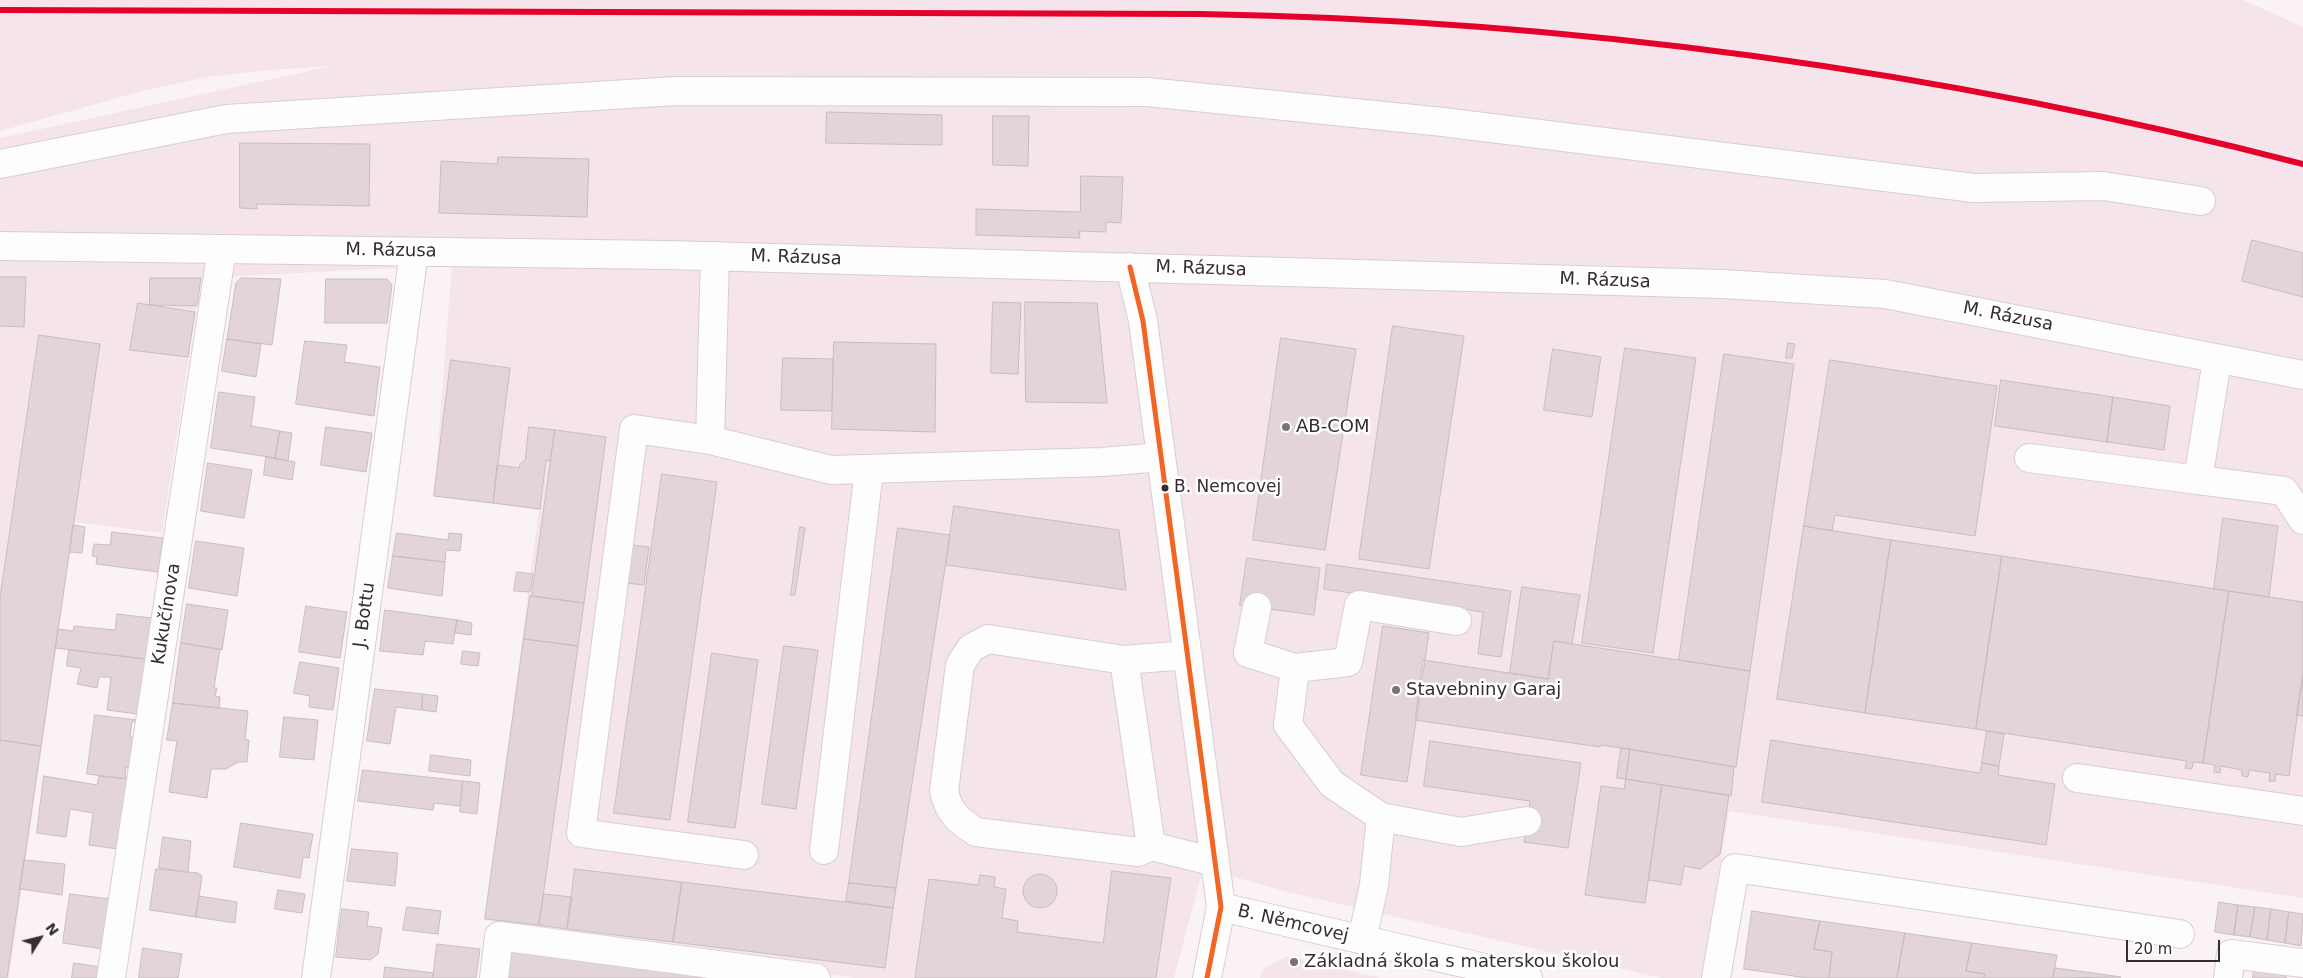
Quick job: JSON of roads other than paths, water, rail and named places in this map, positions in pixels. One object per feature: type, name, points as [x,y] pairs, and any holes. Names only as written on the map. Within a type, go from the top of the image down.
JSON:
[{"type":"street","points":[[0,164],[226,119],[284,115],[676,91],[1147,92],[1443,122],[1974,188],[2103,186],[2202,201]]},
{"type":"street","name":"M. Rázusa","points":[[0,246],[715,256],[1723,284],[1885,294],[2217,360],[2303,375]]},
{"type":"street","name":"Kukučínova","points":[[111,978],[222,249]]},
{"type":"street","name":"J. Bottu","points":[[316,978],[414,252]]},
{"type":"street","points":[[710,440],[715,256]]},
{"type":"street","name":"B. Němcovej","points":[[1130,267],[1143,322],[1221,907],[1528,978]]},
{"type":"street","points":[[2198,480],[2217,360]]},
{"type":"street","points":[[744,855],[581,833],[634,429],[710,440],[831,470],[1102,462],[1161,457]]},
{"type":"street","points":[[2029,458],[2284,491],[2303,520]]},
{"type":"street","points":[[824,850],[869,470]]},
{"type":"street","points":[[1257,607],[1248,653],[1295,668],[1348,662],[1359,605],[1457,621]]},
{"type":"street","points":[[1188,655],[1124,660],[988,639],[970,648],[960,665],[944,791],[947,805],[958,820],[976,832],[1138,852],[1151,846],[1215,862]]},
{"type":"street","points":[[1124,660],[1151,846]]},
{"type":"street","points":[[1295,668],[1288,725],[1332,784],[1381,817],[1461,832],[1527,821]]},
{"type":"street","points":[[2077,778],[2303,811]]},
{"type":"street","points":[[1362,940],[1374,884],[1381,817]]},
{"type":"street","points":[[1716,978],[1735,868],[2180,934]]},
{"type":"street","points":[[1207,978],[1221,907]]},
{"type":"street","points":[[494,978],[500,936],[816,978]]},
{"type":"street","points":[[2228,978],[2231,954],[2303,963]]},
{"type":"place","name":"AB-COM","points":[[1286,427]]},
{"type":"place","name":"B. Nemcovej","points":[[1165,488]]},
{"type":"place","name":"Stavebniny Garaj","points":[[1396,690]]},
{"type":"place","name":"Základná škola s materskou školou","points":[[1294,962]]}]
